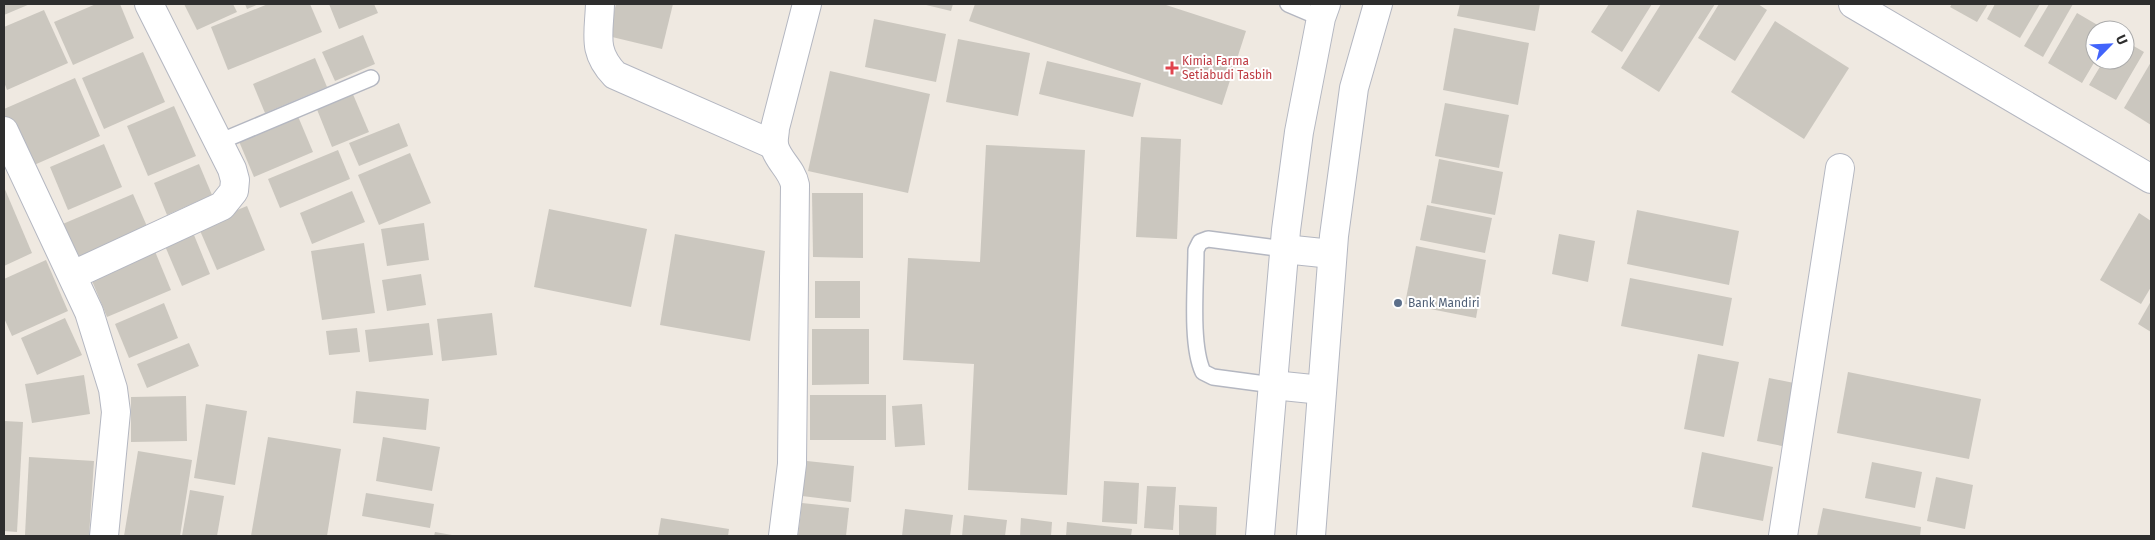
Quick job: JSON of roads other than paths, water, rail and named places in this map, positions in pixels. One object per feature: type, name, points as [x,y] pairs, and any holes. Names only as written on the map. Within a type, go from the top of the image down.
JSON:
[{"type":"street","points":[[73,275],[222,206],[231,197],[236,185],[232,169],[149,4]]},
{"type":"street","points":[[600,4],[599,54],[604,64],[615,75],[774,145],[792,173],[795,185],[792,464],[783,536]]},
{"type":"street","points":[[774,145],[775,128],[808,4]]},
{"type":"street","points":[[1311,536],[1332,254],[1354,88],[1378,4]]},
{"type":"street","points":[[1853,4],[2151,178]]},
{"type":"street","points":[[1260,536],[1284,249],[1299,132],[1323,11]]},
{"type":"street","points":[[4,130],[89,312],[113,389],[116,412],[104,536]]},
{"type":"street","points":[[1783,536],[1840,168]]},
{"type":"street","points":[[1284,249],[1332,254]]},
{"type":"street","points":[[1273,385],[1322,390]]},
{"type":"lane","points":[[1288,4],[1323,11]]},
{"type":"lane","points":[[219,142],[371,78]]},
{"type":"lane","points":[[1273,385],[1213,377],[1202,372],[1197,360],[1196,250],[1200,242],[1208,240],[1284,249]]},
{"type":"place","name":"Kimia Farma Setiabudi Tasbih","points":[[1172,68]]},
{"type":"place","name":"Bank Mandiri","points":[[1398,303]]}]
